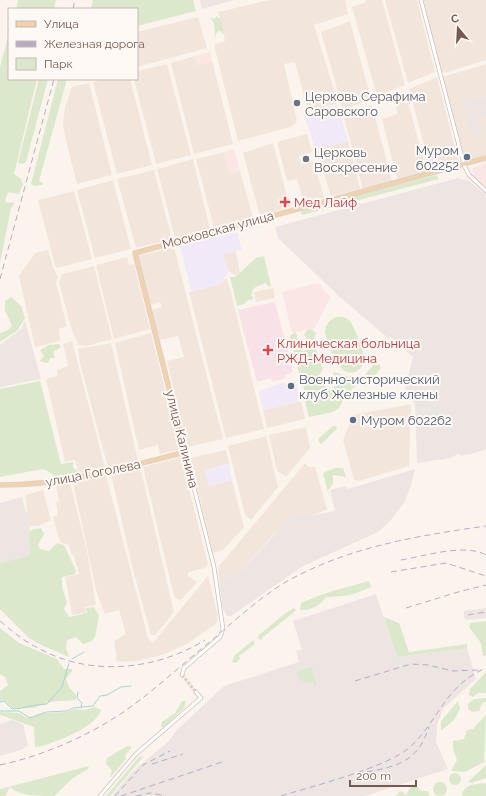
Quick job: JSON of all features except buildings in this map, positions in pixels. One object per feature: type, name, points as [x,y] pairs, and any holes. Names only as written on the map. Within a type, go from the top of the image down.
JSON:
[{"type":"main road","name":"Московская улица","points":[[135,253],[486,158]]},
{"type":"main road","name":"улица Калинина","points":[[135,253],[185,452]]},
{"type":"main road","name":"улица Гоголева","points":[[0,485],[69,480],[185,452]]},
{"type":"street","points":[[421,0],[464,165],[469,176],[486,191]]},
{"type":"street","name":"улица Калинина","points":[[182,675],[184,668],[220,637],[222,626],[214,567],[185,452]]},
{"type":"street","points":[[100,796],[136,754],[201,698],[196,692]]},
{"type":"shaded area","points":[[200,0],[234,0],[202,9]]},
{"type":"shaded area","points":[[270,0],[345,0],[348,14],[314,25],[338,103],[308,111],[295,62],[284,64],[297,121],[291,127],[238,141],[214,45],[225,41],[218,12]]},
{"type":"shaded area","points":[[366,0],[382,0],[405,85],[377,96],[352,7],[366,2]]},
{"type":"shaded area","points":[[385,0],[417,0],[435,72],[408,83]]},
{"type":"shaded area","points":[[423,0],[486,0],[486,60],[445,73],[441,71]]},
{"type":"shaded area","points":[[198,17],[207,48],[138,67],[138,32]]},
{"type":"shaded area","points":[[350,21],[371,99],[343,110],[321,32]]},
{"type":"shaded area","points":[[210,52],[212,61],[197,65],[195,56]]},
{"type":"shaded area","points":[[195,56],[197,65],[212,61],[233,144],[194,154],[171,63]]},
{"type":"shaded area","points":[[167,64],[191,155],[156,164],[134,80],[138,80],[138,71]]},
{"type":"shaded area","points":[[486,64],[486,96],[463,103],[480,117],[486,115],[486,155],[466,161],[464,159],[442,77]]},
{"type":"shaded area","points":[[437,77],[459,163],[431,171],[409,89]]},
{"type":"shaded area","points":[[100,80],[130,80],[152,165],[117,174],[93,82]]},
{"type":"shaded area","points":[[89,83],[112,175],[77,184],[63,123],[65,107],[72,87]]},
{"type":"shaded area","points":[[405,91],[427,172],[397,179],[382,119],[397,114],[395,95]]},
{"type":"shaded area","points":[[486,96],[486,115],[480,117],[484,132],[472,136],[463,103]]},
{"type":"shaded area","points":[[338,105],[348,141],[318,149],[318,147],[315,148],[305,118],[307,114]]},
{"type":"shaded area","points":[[372,105],[392,181],[363,189],[344,118],[347,114]]},
{"type":"shaded area","points":[[307,134],[312,152],[299,156],[301,165],[314,161],[324,198],[304,203],[297,179],[287,181],[277,142]]},
{"type":"shaded area","points":[[348,141],[360,189],[331,196],[318,154],[320,153],[318,149]]},
{"type":"shaded area","points":[[273,143],[290,207],[260,216],[243,153]]},
{"type":"shaded area","points":[[234,149],[240,171],[230,174],[224,152]]},
{"type":"shaded area","points":[[224,152],[230,174],[240,171],[253,218],[214,228],[196,159]]},
{"type":"shaded area","points":[[193,159],[210,229],[175,238],[157,169]]},
{"type":"shaded area","points":[[486,163],[486,189],[473,177],[472,172],[473,168]]},
{"type":"shaded area","points":[[154,170],[172,239],[136,248],[117,179]]},
{"type":"shaded area","points":[[458,178],[469,181],[486,195],[486,449],[461,456],[458,454],[450,458],[417,463],[415,405],[405,388],[413,357],[390,336],[388,338],[341,298],[278,238],[275,227]]},
{"type":"shaded area","points":[[113,180],[131,249],[95,258],[77,190]]},
{"type":"shaded area","points":[[74,191],[92,259],[57,268],[38,200]]},
{"type":"shaded area","points":[[237,232],[242,250],[223,254],[228,271],[221,284],[191,291],[180,246]]},
{"type":"shaded area","points":[[174,247],[223,439],[188,447],[167,361],[184,357],[178,336],[160,340],[152,310],[162,307],[160,302],[151,305],[138,256]]},
{"type":"shaded area","points":[[48,250],[53,267],[58,277],[56,283],[67,326],[59,329],[60,341],[35,347],[19,276],[35,253]]},
{"type":"shaded area","points":[[236,251],[240,273],[235,275],[228,271],[223,254]]},
{"type":"shaded area","points":[[127,257],[129,265],[134,264],[150,329],[114,339],[96,265]]},
{"type":"shaded area","points":[[94,266],[112,339],[87,346],[79,345],[72,331],[59,283],[62,274]]},
{"type":"shaded area","points":[[225,279],[227,279],[232,296],[264,429],[226,438],[189,292],[221,284]]},
{"type":"shaded area","points":[[317,283],[321,284],[322,288],[331,297],[315,328],[292,333],[282,292]]},
{"type":"shaded area","points":[[273,288],[275,298],[256,302],[254,292]]},
{"type":"shaded area","name":"Клиническая больница РЖД-Медицина","points":[[275,302],[293,372],[285,375],[285,378],[272,382],[271,378],[257,382],[238,310]]},
{"type":"shaded area","points":[[25,321],[41,379],[0,387],[0,345],[21,329]]},
{"type":"shaded area","points":[[151,333],[180,449],[160,454],[158,445],[139,450],[115,343]]},
{"type":"shaded area","points":[[72,341],[105,468],[79,475],[75,460],[65,462],[46,379],[57,376],[57,370],[68,366],[63,344]]},
{"type":"shaded area","points":[[111,343],[138,461],[108,468],[80,363],[78,349]]},
{"type":"shaded area","points":[[284,382],[284,384],[296,382],[301,401],[263,410],[258,391]]},
{"type":"shaded area","points":[[301,401],[305,419],[267,428],[263,410]]},
{"type":"shaded area","points":[[411,404],[409,466],[359,481],[354,480],[343,440],[353,415]]},
{"type":"shaded area","points":[[306,427],[310,448],[286,477],[277,471],[269,435]]},
{"type":"shaded area","points":[[266,436],[278,487],[251,520],[245,515],[228,446]]},
{"type":"shaded area","points":[[226,450],[229,463],[205,471],[209,486],[232,480],[244,527],[223,550],[213,553],[190,458]]},
{"type":"shaded area","points":[[181,457],[208,564],[204,568],[189,572],[187,575],[197,582],[181,600],[175,598],[172,588],[143,467]]},
{"type":"shaded area","points":[[229,463],[232,480],[209,486],[205,471]]},
{"type":"shaded area","points":[[305,463],[309,467],[315,467],[327,509],[305,518],[304,515],[274,534],[239,573],[219,580],[218,569],[220,565]]},
{"type":"shaded area","points":[[140,466],[174,612],[155,635],[151,635],[133,570],[111,474]]},
{"type":"shaded area","points":[[415,469],[411,486],[404,503],[390,521],[378,532],[303,566],[231,616],[227,616],[223,609],[219,580],[239,573],[291,517],[304,515],[305,517],[335,511],[330,490],[346,486],[348,489]]},
{"type":"shaded area","points":[[106,475],[148,638],[153,643],[208,576],[218,616],[217,623],[187,644],[162,655],[136,661],[117,662],[114,641],[126,634],[119,610],[105,614],[97,594],[73,483]]},
{"type":"shaded area","points":[[70,483],[87,551],[96,605],[85,607],[86,613],[72,615],[65,577],[79,574],[69,545],[60,542],[53,517],[58,515],[56,503],[59,501],[56,486]]},
{"type":"shaded area","points":[[43,490],[51,520],[38,526],[29,526],[25,512],[27,511],[25,495]]},
{"type":"shaded area","points":[[22,497],[36,555],[0,563],[0,503]]},
{"type":"shaded area","points":[[376,594],[397,657],[467,648],[476,679],[444,708],[437,724],[436,742],[448,769],[365,796],[112,796],[133,771],[169,741],[176,731],[224,686],[299,662],[296,651],[302,649],[293,621]]},
{"type":"shaded area","points":[[486,608],[486,618],[466,620],[464,618],[464,611]]},
{"type":"shaded area","points":[[12,720],[23,724],[28,745],[21,750],[0,756],[0,724]]},
{"type":"green space","points":[[18,0],[56,0],[54,8],[16,8]]},
{"type":"green space","points":[[93,0],[193,0],[196,11],[138,26],[138,8],[91,8]]},
{"type":"green space","points":[[216,16],[221,20],[223,34],[220,31],[217,32],[215,37],[214,23],[210,18],[215,19]]},
{"type":"green space","points":[[8,38],[8,80],[37,80],[14,174],[20,178],[23,184],[19,194],[8,192],[5,201],[7,203],[13,202],[14,204],[11,208],[0,263],[0,67]]},
{"type":"green space","points":[[39,80],[48,80],[26,162],[22,164],[18,163]]},
{"type":"green space","points":[[58,80],[67,80],[39,181],[43,183],[42,185],[34,186],[31,184]]},
{"type":"green space","points":[[436,175],[439,179],[302,215],[301,212],[307,208]]},
{"type":"green space","points":[[264,256],[271,286],[269,287],[265,283],[254,288],[251,295],[254,299],[248,300],[244,304],[237,306],[230,277],[235,277],[256,258]]},
{"type":"green space","points":[[11,297],[21,306],[25,318],[18,330],[0,342],[0,333],[8,330],[12,326],[5,310],[5,301]]},
{"type":"green space","points":[[336,317],[343,317],[350,321],[359,340],[365,358],[362,366],[357,371],[344,371],[335,360],[332,353],[325,330],[328,323]]},
{"type":"green space","points":[[311,329],[316,333],[313,342],[323,369],[318,377],[319,382],[331,390],[337,384],[333,373],[334,372],[353,378],[357,383],[355,387],[351,389],[354,396],[343,400],[339,408],[333,412],[309,417],[305,402],[307,397],[300,377],[290,336],[294,333],[297,334],[297,345],[303,352],[309,346],[309,341],[304,335],[307,330]]},
{"type":"green space","points":[[59,344],[61,347],[53,352],[55,358],[50,358],[48,363],[41,362],[40,360],[44,356],[40,350],[49,345]]},
{"type":"green space","points":[[378,362],[381,368],[365,387],[363,377],[375,363]]},
{"type":"green space","points":[[40,381],[61,464],[73,462],[73,467],[78,472],[77,475],[71,478],[62,479],[43,469],[0,477],[0,389]]},
{"type":"green space","points":[[333,426],[336,426],[337,429],[320,444],[318,439]]},
{"type":"green space","points":[[335,468],[343,468],[346,477],[333,475],[333,484],[328,490],[329,496],[323,473]]},
{"type":"green space","points":[[41,528],[44,534],[38,545],[40,549],[49,551],[57,543],[64,545],[76,571],[75,574],[62,577],[62,587],[67,602],[64,609],[69,617],[87,613],[86,608],[94,607],[99,616],[95,637],[92,641],[83,644],[76,637],[67,640],[66,648],[69,657],[29,638],[0,609],[0,563],[29,556],[31,551],[29,541],[31,530]]},
{"type":"green space","points":[[369,581],[371,587],[364,590],[349,595],[325,598],[314,607],[307,610],[300,610],[301,603],[326,593]]},
{"type":"green space","points":[[294,608],[296,610],[293,613],[261,640],[258,638],[259,635],[283,615]]},
{"type":"green space","points":[[384,617],[399,623],[409,652],[467,644],[467,648],[397,657]]},
{"type":"green space","points":[[486,621],[486,655],[483,656],[481,643],[469,627],[471,623]]},
{"type":"green space","points":[[0,628],[19,643],[57,659],[64,669],[72,669],[66,679],[69,687],[76,695],[76,700],[48,702],[34,708],[12,708],[4,700],[0,701],[0,691],[8,685],[5,677],[0,674]]},
{"type":"green space","points":[[254,641],[255,644],[239,656],[240,659],[236,663],[232,662],[235,655]]},
{"type":"green space","points":[[311,667],[317,685],[315,685],[312,681],[306,683],[299,679],[297,674],[299,671]]},
{"type":"green space","points":[[486,672],[486,693],[478,693],[473,697],[469,695],[470,689]]},
{"type":"green space","points":[[486,698],[486,702],[482,703],[479,711],[472,712],[468,709],[468,704],[474,699]]},
{"type":"green space","points":[[182,701],[186,701],[184,708],[164,727],[161,727],[162,722],[175,713]]},
{"type":"green space","points":[[458,701],[460,709],[454,720],[441,731],[441,721]]},
{"type":"green space","points":[[95,707],[101,710],[92,723],[74,734],[37,747],[35,747],[34,727],[0,715],[0,712],[19,713],[27,718],[45,713],[67,712],[74,709],[84,710]]},
{"type":"green space","points":[[486,715],[484,762],[465,772],[451,771],[457,760],[453,749],[453,741],[464,739],[467,730],[473,729]]},
{"type":"green space","points":[[127,746],[132,747],[125,756],[126,759],[110,778],[112,770],[106,764],[107,758]]},
{"type":"green space","points":[[144,756],[110,796],[106,796],[139,757]]},
{"type":"green space","points":[[486,765],[486,778],[471,783],[468,782]]},
{"type":"green space","points":[[89,766],[88,769],[73,778],[54,796],[24,794],[10,787],[5,796],[0,796],[0,789]]},
{"type":"green space","points":[[455,773],[459,775],[461,779],[459,783],[455,785],[451,783],[449,779],[451,775]]},
{"type":"green space","points":[[440,782],[445,784],[447,789],[445,794],[440,796],[435,794],[433,789],[435,784]]},
{"type":"green space","points":[[483,783],[486,784],[486,796],[462,796],[464,789],[467,787]]},
{"type":"green space","points":[[411,786],[418,787],[421,791],[428,791],[430,796],[395,796],[400,791],[406,795]]},
{"type":"waterway","points":[[72,659],[84,652]]},
{"type":"waterway","points":[[0,702],[4,701],[12,709],[47,704],[62,687],[69,663]]},
{"type":"waterway","points":[[0,711],[19,711],[30,718],[46,712],[67,711],[73,708],[93,706],[100,696],[107,695],[121,687],[131,686]]},
{"type":"waterway","points":[[78,692],[77,698],[82,703],[81,707]]},
{"type":"tunnel","points":[[182,675],[196,692]]},
{"type":"railway","points":[[73,8],[75,0]]},
{"type":"railway","points":[[0,279],[54,80]]},
{"type":"railway","points":[[0,765],[48,751],[79,738],[108,722],[145,696],[264,596],[284,583],[308,571],[332,560],[382,545],[434,534],[486,526]]},
{"type":"railway","points":[[401,560],[456,550],[467,550],[486,555]]},
{"type":"railway","points":[[391,572],[446,563],[486,576]]},
{"type":"railway","points":[[406,608],[486,585]]},
{"type":"railway","points":[[468,615],[486,612]]},
{"type":"railway","points":[[0,621],[29,643],[60,658],[81,664],[102,666],[124,666],[166,658],[205,640]]},
{"type":"railway","points":[[355,681],[411,664],[428,665],[453,671],[479,670]]},
{"type":"railway","points":[[281,796],[348,776],[383,763],[398,755],[409,748],[419,738],[460,684],[472,675],[486,668]]},
{"type":"railway","points":[[367,772],[398,764],[413,755],[419,748],[429,727]]},
{"type":"railway","points":[[115,796],[143,765],[170,751]]},
{"type":"railway","points":[[152,764],[183,754]]},
{"type":"railway","points":[[121,796],[225,761]]},
{"type":"railway","points":[[136,796],[150,793],[166,796]]},
{"type":"place","name":"Церковь Серафима Саровского","points":[[297,103]]},
{"type":"place","name":"Муром 602252","points":[[467,157]]},
{"type":"place","name":"Церковь Воскресение","points":[[306,159]]},
{"type":"place","name":"Мед Лайф","points":[[285,202]]},
{"type":"place","name":"Клиническая больница РЖД-Медицина","points":[[268,350]]},
{"type":"place","name":"Военно-исторический клуб Железные клены","points":[[291,386]]},
{"type":"place","name":"Муром 602262","points":[[353,420]]}]
